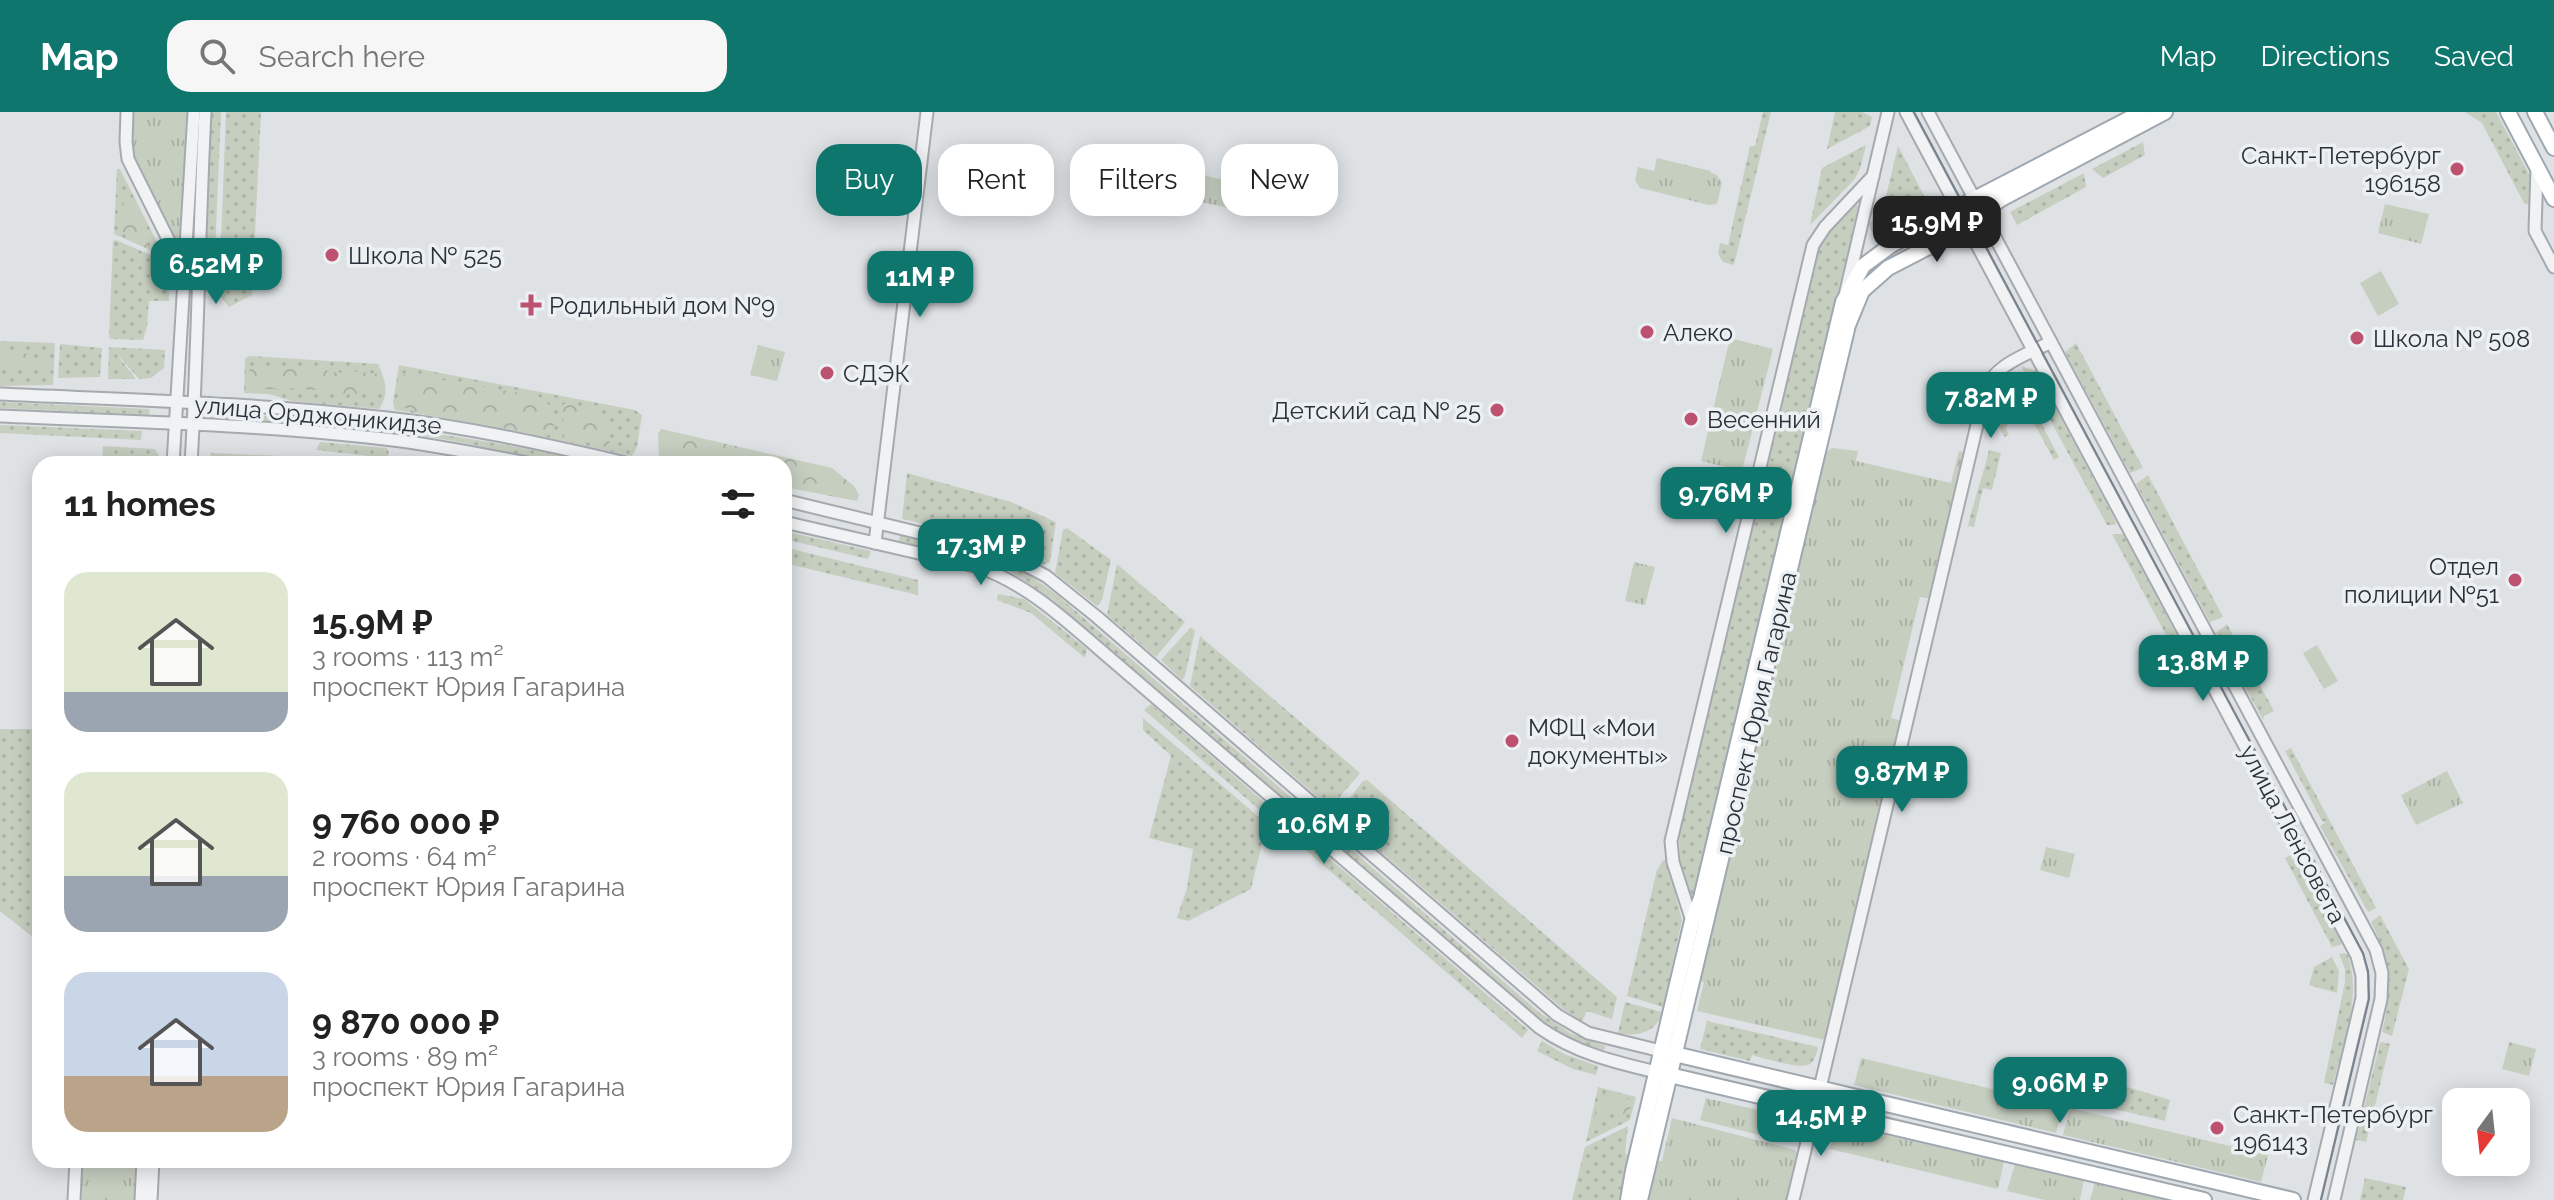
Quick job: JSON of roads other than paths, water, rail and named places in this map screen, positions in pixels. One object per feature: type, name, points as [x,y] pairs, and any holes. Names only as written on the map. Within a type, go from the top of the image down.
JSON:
[{"type":"main road","name":"проспект Юрия Гагарина","points":[[1668,1052],[1692,921],[1704,885],[1843,302],[1857,274],[1871,259],[1957,208],[2142,112]]},
{"type":"main road","name":"проспект Юрия Гагарина","points":[[1628,1200],[1663,1073],[1854,305],[1862,291],[1879,274],[1966,225],[2001,199],[2165,112]]},
{"type":"main road","points":[[2508,112],[2554,199]]},
{"type":"main road","points":[[2535,112],[2554,148]]},
{"type":"main road","points":[[1668,1052],[2293,1200]]},
{"type":"main road","name":"проспект Юрия Гагарина","points":[[1640,1200],[1663,1073]]},
{"type":"main road","points":[[1663,1073],[2204,1200]]},
{"type":"street","points":[[127,112],[128,159],[183,270]]},
{"type":"street","points":[[173,456],[194,112]]},
{"type":"street","points":[[191,456],[205,112]]},
{"type":"street","points":[[875,543],[927,112]]},
{"type":"street","points":[[1843,302],[1888,112]]},
{"type":"street","name":"улица Ленсовета","points":[[1906,112],[2344,929],[2360,966],[2362,998],[2314,1200]]},
{"type":"street","name":"улица Ленсовета","points":[[1928,112],[2376,950],[2382,973],[2381,999],[2334,1200]]},
{"type":"street","points":[[2537,167],[2535,231],[2554,267]]},
{"type":"street","points":[[1692,921],[1673,862],[1671,841],[1813,245],[1825,227],[1873,176]]},
{"type":"street","points":[[1820,1088],[1987,385],[2001,369],[2051,342]]},
{"type":"street","name":"улица Орджоникидзе","points":[[0,394],[194,403],[410,421],[519,439],[595,456]]},
{"type":"street","name":"улица Орджоникидзе","points":[[0,416],[193,425],[386,440],[484,456]]},
{"type":"street","points":[[792,502],[992,549],[1046,576],[1557,1015],[1588,1033],[1668,1052]]},
{"type":"street","points":[[792,524],[979,567],[1005,577],[1026,590],[1109,657],[1531,1022],[1578,1050],[1663,1073]]},
{"type":"street","points":[[1793,1200],[1815,1109]]},
{"type":"street","points":[[74,1200],[76,1168]]},
{"type":"street","points":[[141,1200],[143,1168]]},
{"type":"street","points":[[151,1200],[153,1168]]},
{"type":"tram line","points":[[1914,112],[2363,953],[2368,971],[2369,999],[2321,1200]]},
{"type":"place","name":"Санкт-Петербург 196158","points":[[2457,169]]},
{"type":"place","name":"Школа № 525","points":[[332,255]]},
{"type":"place","name":"Родильный дом №9","points":[[531,305]]},
{"type":"place","name":"Алеко","points":[[1647,332]]},
{"type":"place","name":"Школа № 508","points":[[2357,338]]},
{"type":"place","name":"СДЭК","points":[[827,373]]},
{"type":"place","name":"Детский сад № 25","points":[[1497,410]]},
{"type":"place","name":"Весенний","points":[[1691,419]]},
{"type":"place","name":"Отдел полиции №51","points":[[2515,580]]},
{"type":"place","name":"МФЦ «Мои документы»","points":[[1512,741]]},
{"type":"place","name":"Санкт-Петербург 196143","points":[[2217,1128]]}]
